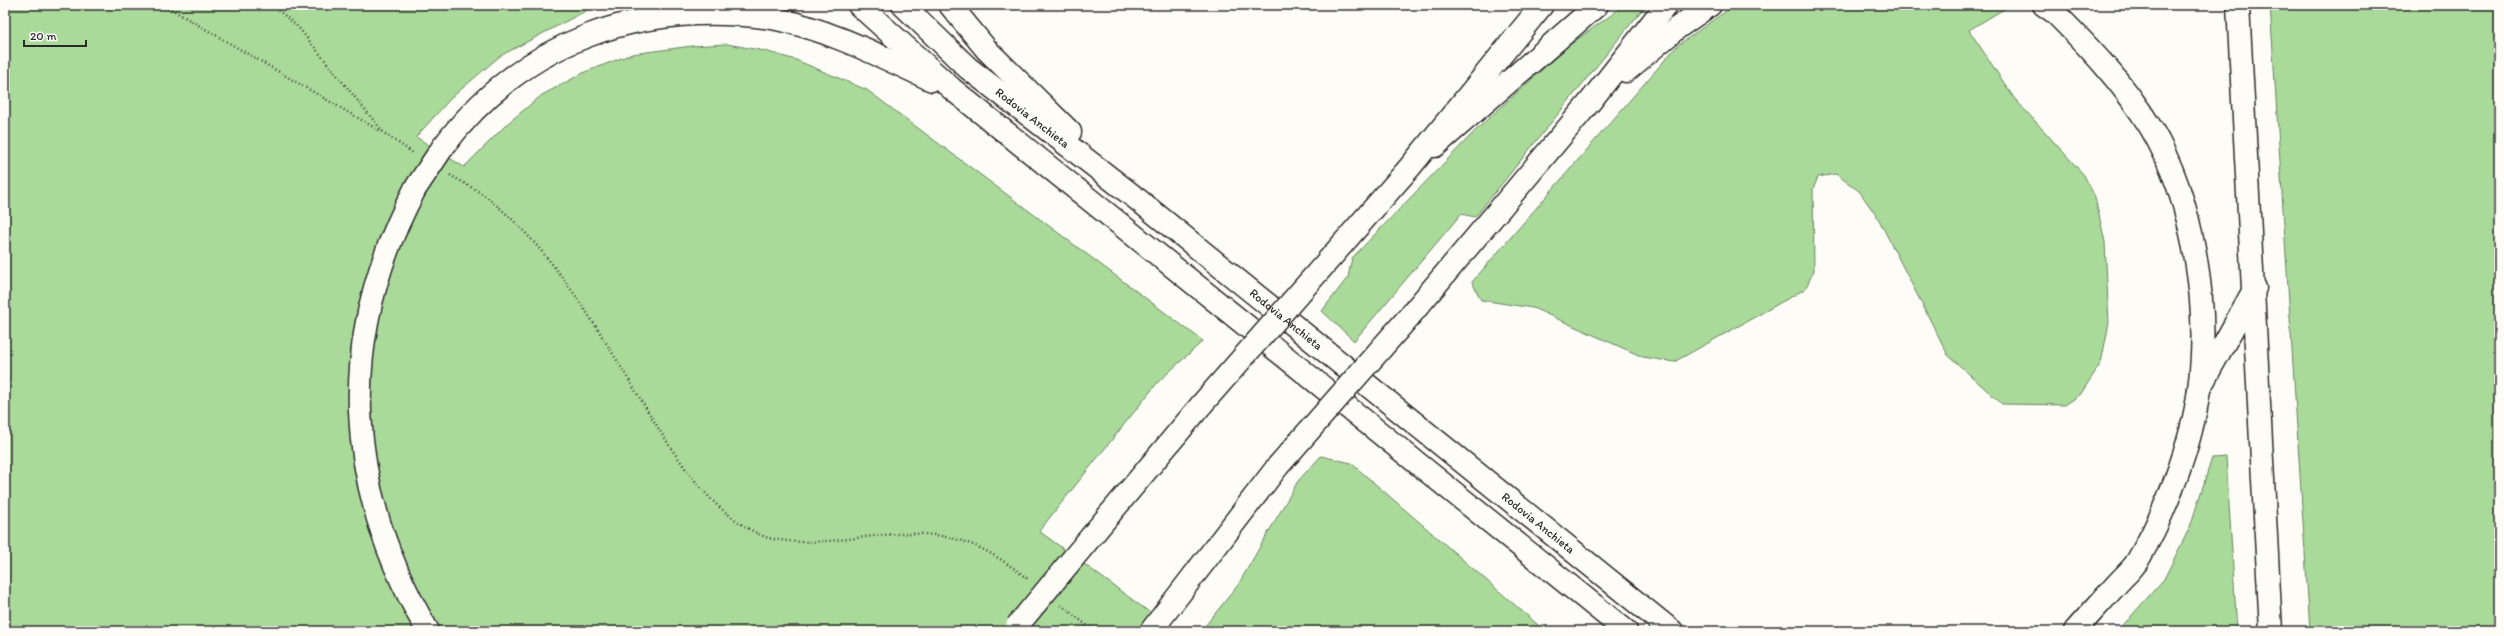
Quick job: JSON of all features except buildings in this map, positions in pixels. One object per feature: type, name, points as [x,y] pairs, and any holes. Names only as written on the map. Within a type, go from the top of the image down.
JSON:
[{"type":"main road","points":[[620,21],[636,5]]},
{"type":"main road","points":[[859,5],[952,89],[1626,631]]},
{"type":"main road","name":"Rodovia Anchieta","points":[[903,5],[968,68],[1137,199],[1672,631]]},
{"type":"main road","points":[[950,5],[987,50],[1137,199]]},
{"type":"main road","points":[[1015,629],[1202,404],[1410,167],[1542,5]]},
{"type":"main road","points":[[1410,167],[1597,5]]},
{"type":"main road","points":[[1151,631],[1278,466],[1408,318],[1589,103],[1666,5]]},
{"type":"main road","points":[[1589,103],[1677,28],[1710,5]]},
{"type":"main road","points":[[2044,5],[2065,23],[2112,73],[2152,129],[2170,166],[2184,207],[2196,253],[2201,298],[2199,390],[2184,454],[2160,514],[2137,561],[2075,631]]},
{"type":"main road","points":[[2238,5],[2255,288],[2272,631]]},
{"type":"main road","points":[[428,631],[408,598],[389,556],[376,520],[367,482],[359,405],[364,334],[373,292],[386,250],[415,188],[463,120],[509,77],[548,51],[576,37],[620,21],[659,13],[728,12],[773,18],[827,34],[952,89]]},
{"type":"main road","points":[[2199,390],[2255,288]]},
{"type":"path","points":[[164,5],[384,133],[415,154]]},
{"type":"path","points":[[272,5],[298,27],[384,133]]},
{"type":"path","points":[[449,174],[489,198],[526,234],[584,307],[662,434],[700,486],[729,515],[767,537],[800,542],[911,534],[941,536],[970,544],[998,556],[1034,584]]},
{"type":"path","points":[[1058,603],[1094,631]]},
{"type":"green space","points":[[5,5],[597,5],[500,56],[451,98],[416,137],[464,167],[508,123],[542,95],[585,72],[632,54],[692,46],[727,44],[765,51],[796,60],[867,90],[1203,341],[1158,382],[1039,531],[1175,631],[5,631]]},
{"type":"green space","points":[[1625,5],[1646,5],[1475,217],[1461,214],[1354,341],[1322,311],[1348,277],[1352,258],[1477,129],[1568,46]]},
{"type":"green space","points":[[1738,5],[2009,6],[1969,30],[2014,98],[2084,175],[2095,197],[2105,242],[2109,323],[2101,363],[2080,395],[2065,405],[2002,404],[1948,355],[1878,218],[1859,191],[1836,174],[1818,177],[1813,189],[1814,271],[1805,289],[1674,362],[1643,357],[1533,308],[1481,300],[1472,282],[1677,46],[1726,11]]},
{"type":"green space","points":[[2270,5],[2499,5],[2499,631],[2310,631]]},
{"type":"green space","points":[[1321,456],[1351,463],[1545,631],[1201,631],[1238,585],[1298,481]]},
{"type":"green space","points":[[2226,457],[2237,631],[2118,631],[2164,579],[2190,527],[2212,458]]}]
